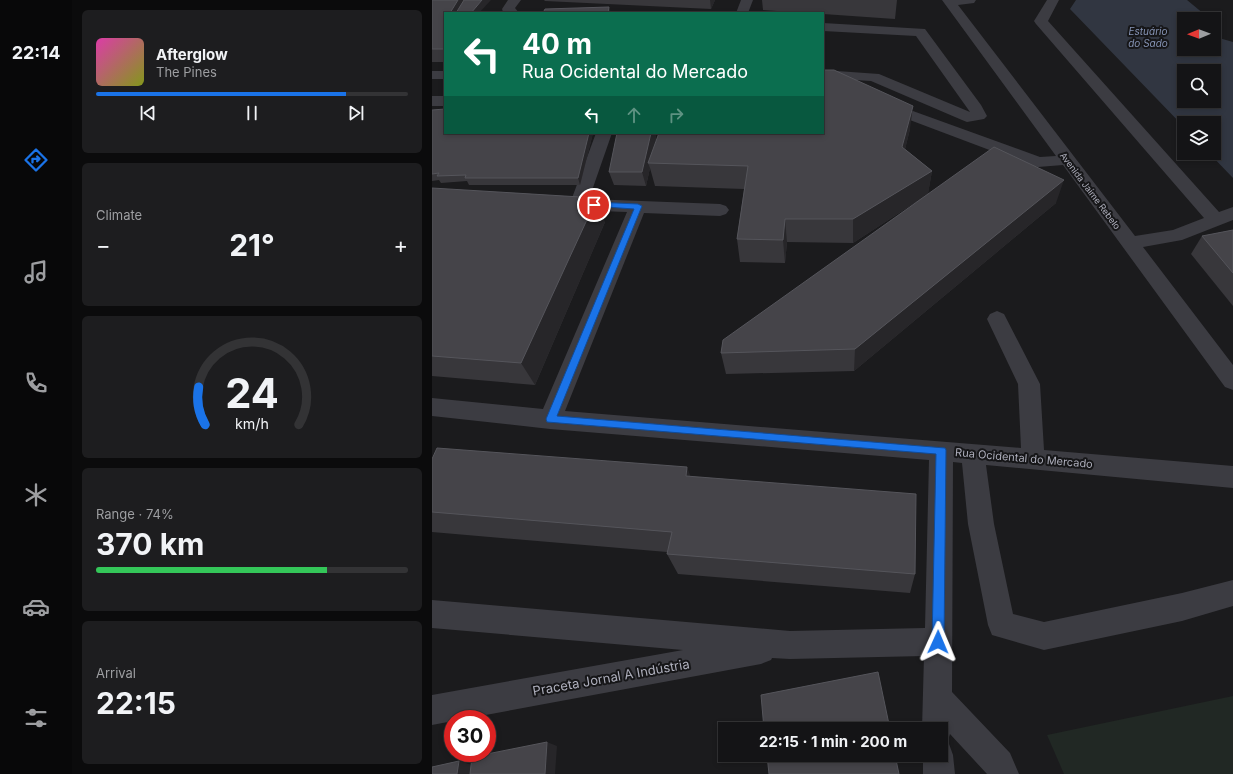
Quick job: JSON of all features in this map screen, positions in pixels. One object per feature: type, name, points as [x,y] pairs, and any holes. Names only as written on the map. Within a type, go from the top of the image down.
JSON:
[{"type":"street","points":[[512,12],[508,9],[515,0]]},
{"type":"street","points":[[742,12],[747,0]]},
{"type":"street","points":[[949,1],[970,0]]},
{"type":"street","points":[[1053,0],[1041,21],[1216,220]]},
{"type":"street","name":"Avenida Jaime Rebelo","points":[[949,1],[1233,381]]},
{"type":"street","points":[[824,28],[920,32],[976,108],[979,116],[967,117],[874,77],[824,74]]},
{"type":"street","points":[[432,75],[444,75]]},
{"type":"street","points":[[824,87],[833,87],[840,90]]},
{"type":"street","points":[[870,100],[1038,162],[1067,160]]},
{"type":"street","points":[[432,101],[444,101]]},
{"type":"street","points":[[579,204],[604,134]]},
{"type":"street","points":[[556,203],[720,210]]},
{"type":"street","points":[[550,419],[638,206]]},
{"type":"street","points":[[1130,243],[1176,236],[1233,213]]},
{"type":"street","points":[[997,320],[1028,384],[1033,459]]},
{"type":"street","name":"Rua Ocidental do Mercado","points":[[432,407],[550,419],[941,450],[1233,477]]},
{"type":"street","points":[[937,722],[941,450]]},
{"type":"street","points":[[973,454],[981,524],[1002,625],[1044,636],[1182,607],[1233,593]]},
{"type":"street","name":"Praceta Jornal A Indústria","points":[[432,614],[790,645],[938,642]]},
{"type":"street","name":"Praceta Jornal A Indústria","points":[[432,710],[790,645]]},
{"type":"street","points":[[938,698],[999,764],[1003,774]]},
{"type":"street","points":[[938,762],[939,774]]},
{"type":"shaded area","points":[[1233,696],[1233,774],[1064,774],[1047,735]]},
{"type":"water","name":"Estuário do Sado","points":[[1076,0],[1187,0],[1202,12],[1177,12],[1177,56],[1221,56],[1221,39],[1233,42],[1233,178],[1216,160],[1221,160],[1221,116],[1177,116],[1177,120],[1070,9]]},
{"type":"building","points":[[432,0],[458,0],[451,12],[444,12],[444,49],[432,49]]},
{"type":"building","points":[[464,0],[482,0],[472,12],[457,12]]},
{"type":"building","points":[[609,7],[608,12],[544,12],[545,9]]},
{"type":"building","points":[[824,70],[834,70],[913,106],[902,147],[932,171],[853,219],[785,219],[783,240],[737,239],[748,166],[648,163],[659,134],[824,134]]},
{"type":"building","points":[[444,109],[444,134],[589,134],[578,178],[465,178],[466,175],[437,176],[439,173],[432,174],[432,110]]},
{"type":"building","points":[[617,134],[651,134],[642,172],[609,172]]},
{"type":"building","points":[[994,147],[1064,180],[855,349],[721,353],[723,340]]},
{"type":"building","points":[[432,188],[597,198],[521,363],[432,356]]},
{"type":"building","points":[[1233,230],[1233,273],[1202,236]]},
{"type":"building","points":[[437,448],[687,467],[686,476],[916,494],[915,574],[667,554],[672,532],[432,512],[432,459]]},
{"type":"building","points":[[878,672],[889,722],[763,722],[761,695]]},
{"type":"building","points":[[547,742],[545,774],[470,774],[471,762],[496,762],[496,752]]},
{"type":"building","points":[[459,762],[457,774],[432,774],[432,767]]},
{"type":"building","points":[[768,762],[896,762],[899,774],[769,774]]},
{"type":"route","points":[[594,205],[638,206],[550,419],[941,450],[938,642]]}]
